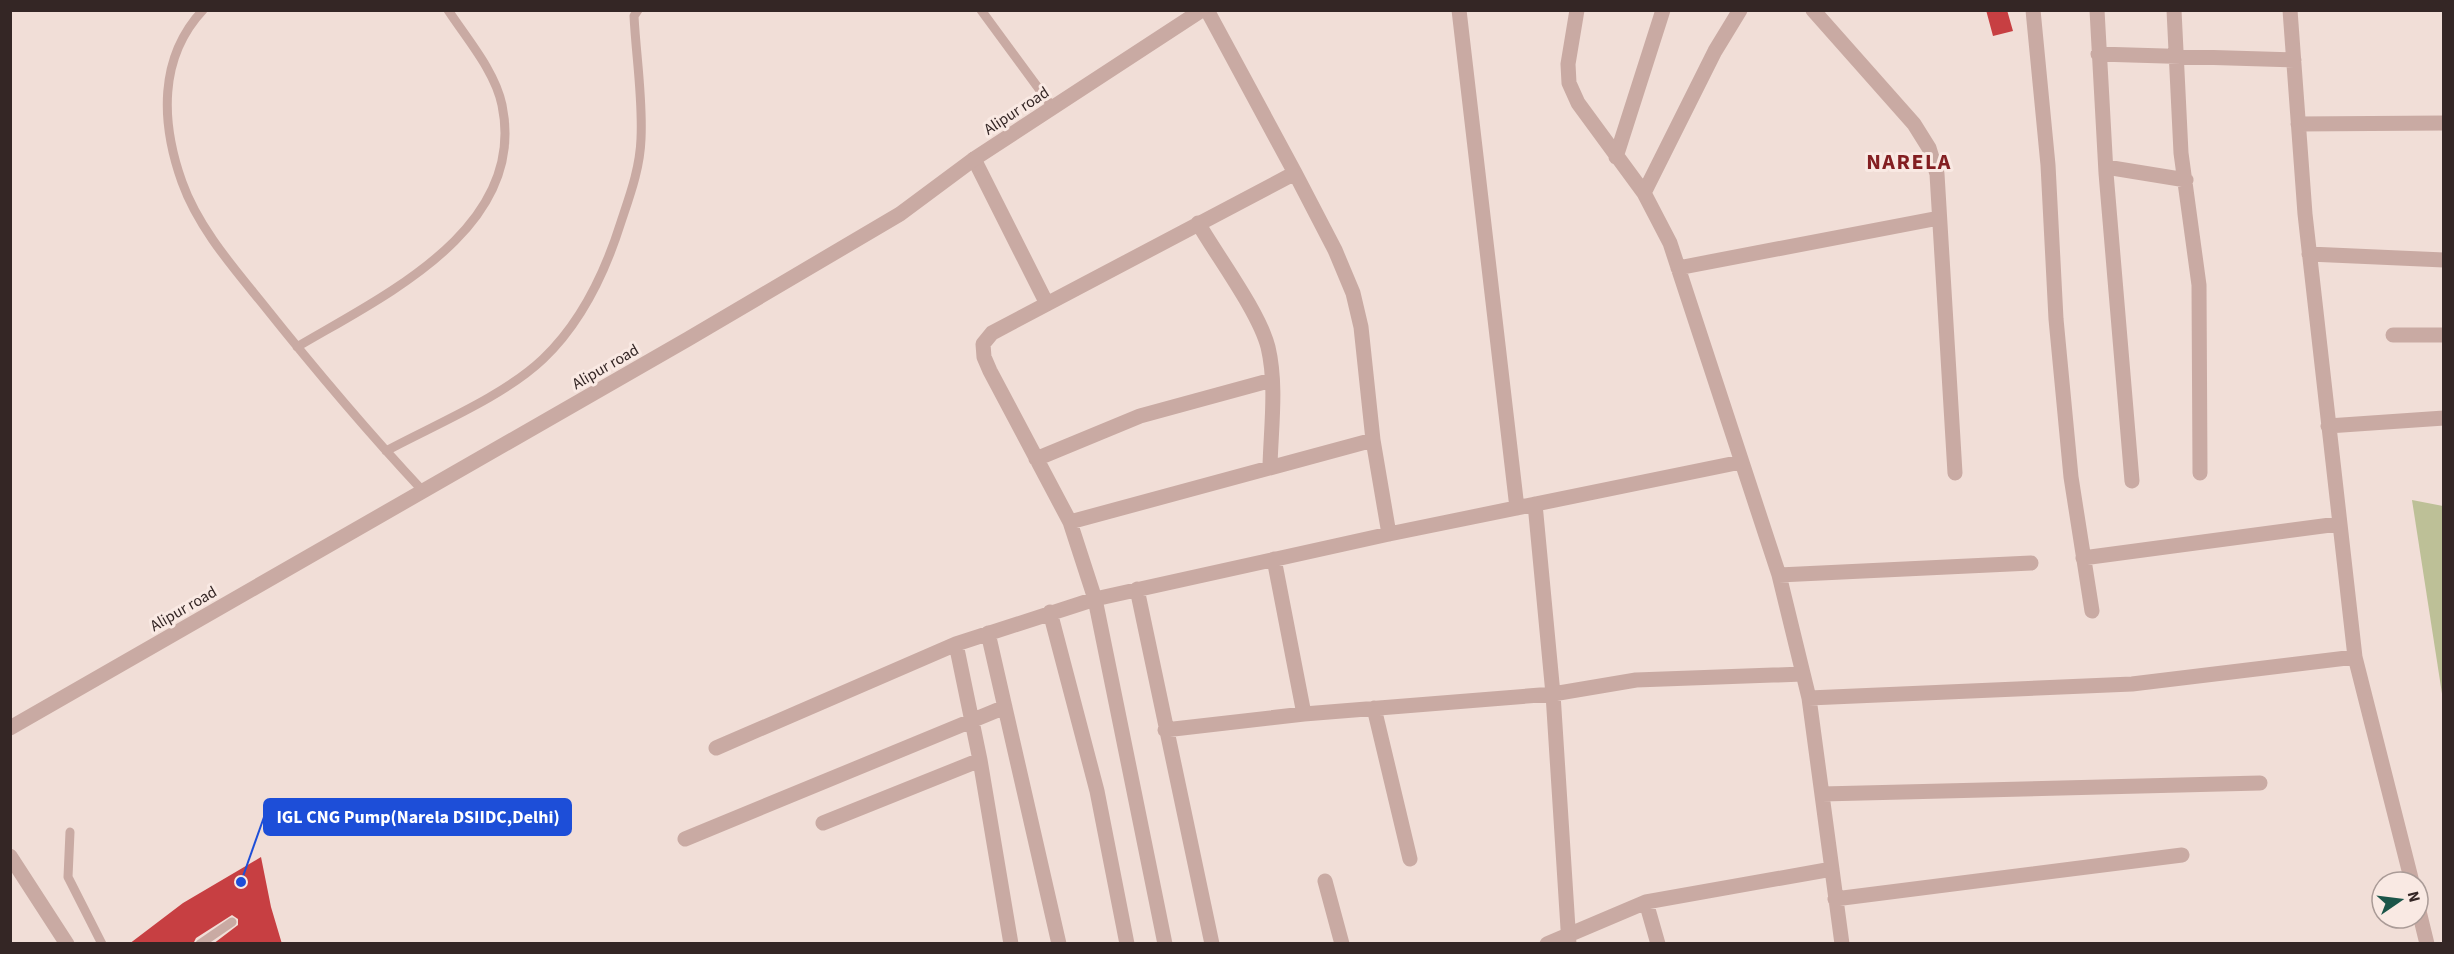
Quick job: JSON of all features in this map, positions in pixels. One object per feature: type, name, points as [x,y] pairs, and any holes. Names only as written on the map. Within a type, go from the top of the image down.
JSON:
[{"type":"street","name":"Alipur road","points":[[10,729],[881,226],[974,159],[1202,10]]},
{"type":"street","points":[[1207,10],[1335,250],[1353,293],[1361,327],[1373,440],[1389,534]]},
{"type":"street","points":[[1459,10],[1517,508]]},
{"type":"street","points":[[1576,10],[1568,64],[1569,83],[1578,103],[1644,193],[1660,220],[1678,268],[1779,575],[1809,698],[1842,944]]},
{"type":"street","points":[[1616,157],[1664,10]]},
{"type":"street","points":[[1644,193],[1715,51],[1740,10]]},
{"type":"street","points":[[2033,10],[2048,165],[2056,319],[2071,477],[2092,611]]},
{"type":"street","points":[[2097,10],[2106,167],[2132,482]]},
{"type":"street","points":[[2174,10],[2180,129],[2199,285],[2200,472]]},
{"type":"street","points":[[2290,10],[2309,254],[2338,524],[2355,657],[2409,870]]},
{"type":"street","points":[[1820,12],[1914,124],[1929,148],[1937,174],[1955,473]]},
{"type":"street","points":[[2098,54],[2294,60]]},
{"type":"street","points":[[2298,124],[2444,123]]},
{"type":"street","points":[[974,159],[1047,304]]},
{"type":"street","points":[[2106,167],[2186,180]]},
{"type":"street","points":[[1165,944],[1095,599],[1070,522],[990,371],[984,357],[983,344],[992,333],[1295,173]]},
{"type":"street","points":[[1678,268],[1940,218]]},
{"type":"street","points":[[1198,223],[1258,324],[1267,345],[1272,380],[1270,466]]},
{"type":"street","points":[[2309,254],[2444,260]]},
{"type":"street","points":[[2392,335],[2444,336]]},
{"type":"street","points":[[1036,459],[1140,416],[1272,380]]},
{"type":"street","points":[[2328,426],[2444,418]]},
{"type":"street","points":[[1070,522],[1270,466],[1373,440]]},
{"type":"street","points":[[716,748],[956,644],[1095,599],[1389,534],[1741,462]]},
{"type":"street","points":[[1535,504],[1553,694],[1569,939]]},
{"type":"street","points":[[2083,558],[2338,524]]},
{"type":"street","points":[[1274,559],[1304,714]]},
{"type":"street","points":[[1779,575],[2031,563]]},
{"type":"street","points":[[1137,589],[1212,944]]},
{"type":"street","points":[[1050,612],[1098,791],[1127,944]]},
{"type":"street","points":[[988,633],[1059,944]]},
{"type":"street","points":[[956,644],[980,760],[1011,944]]},
{"type":"street","points":[[1809,698],[2132,684],[2355,657]]},
{"type":"street","points":[[1165,730],[1304,714],[1553,694],[1636,680],[1803,674]]},
{"type":"street","points":[[685,839],[1005,708]]},
{"type":"street","points":[[1374,708],[1410,859]]},
{"type":"street","points":[[823,823],[980,760]]},
{"type":"street","points":[[1822,794],[2260,783]]},
{"type":"street","points":[[1836,899],[2182,855]]},
{"type":"street","points":[[10,856],[68,944]]},
{"type":"street","points":[[1547,944],[1569,939],[1646,902],[1832,869]]},
{"type":"street","points":[[1325,881],[1342,944]]},
{"type":"street","points":[[1646,902],[1658,944]]},
{"type":"lane","points":[[203,10],[178,44],[166,92],[168,122],[182,182],[218,248],[297,347],[422,490]]},
{"type":"lane","points":[[297,347],[404,282],[461,235],[488,201],[502,167],[505,140],[502,104],[489,73],[448,10]]},
{"type":"lane","points":[[386,451],[459,414],[512,382],[542,360],[567,332],[593,294],[611,254],[638,171],[641,138],[634,16],[638,10]]},
{"type":"lane","points":[[981,10],[1053,108]]},
{"type":"lane","points":[[70,832],[68,877],[102,944]]},
{"type":"lane","points":[[200,944],[232,922]]},
{"type":"green space","points":[[2412,500],[2443,506],[2443,700]]},
{"type":"building","points":[[1986,10],[2007,10],[2013,31],[1993,36]]},
{"type":"building","points":[[261,857],[271,907],[282,944],[213,944],[238,925],[238,919],[232,915],[196,938],[193,944],[129,944],[183,903]]},
{"type":"place","name":"IGL CNG Pump(Narela DSIIDC,Delhi)","points":[[241,882]]},
{"type":"district","name":"NARELA","points":[[1909,161]]}]
